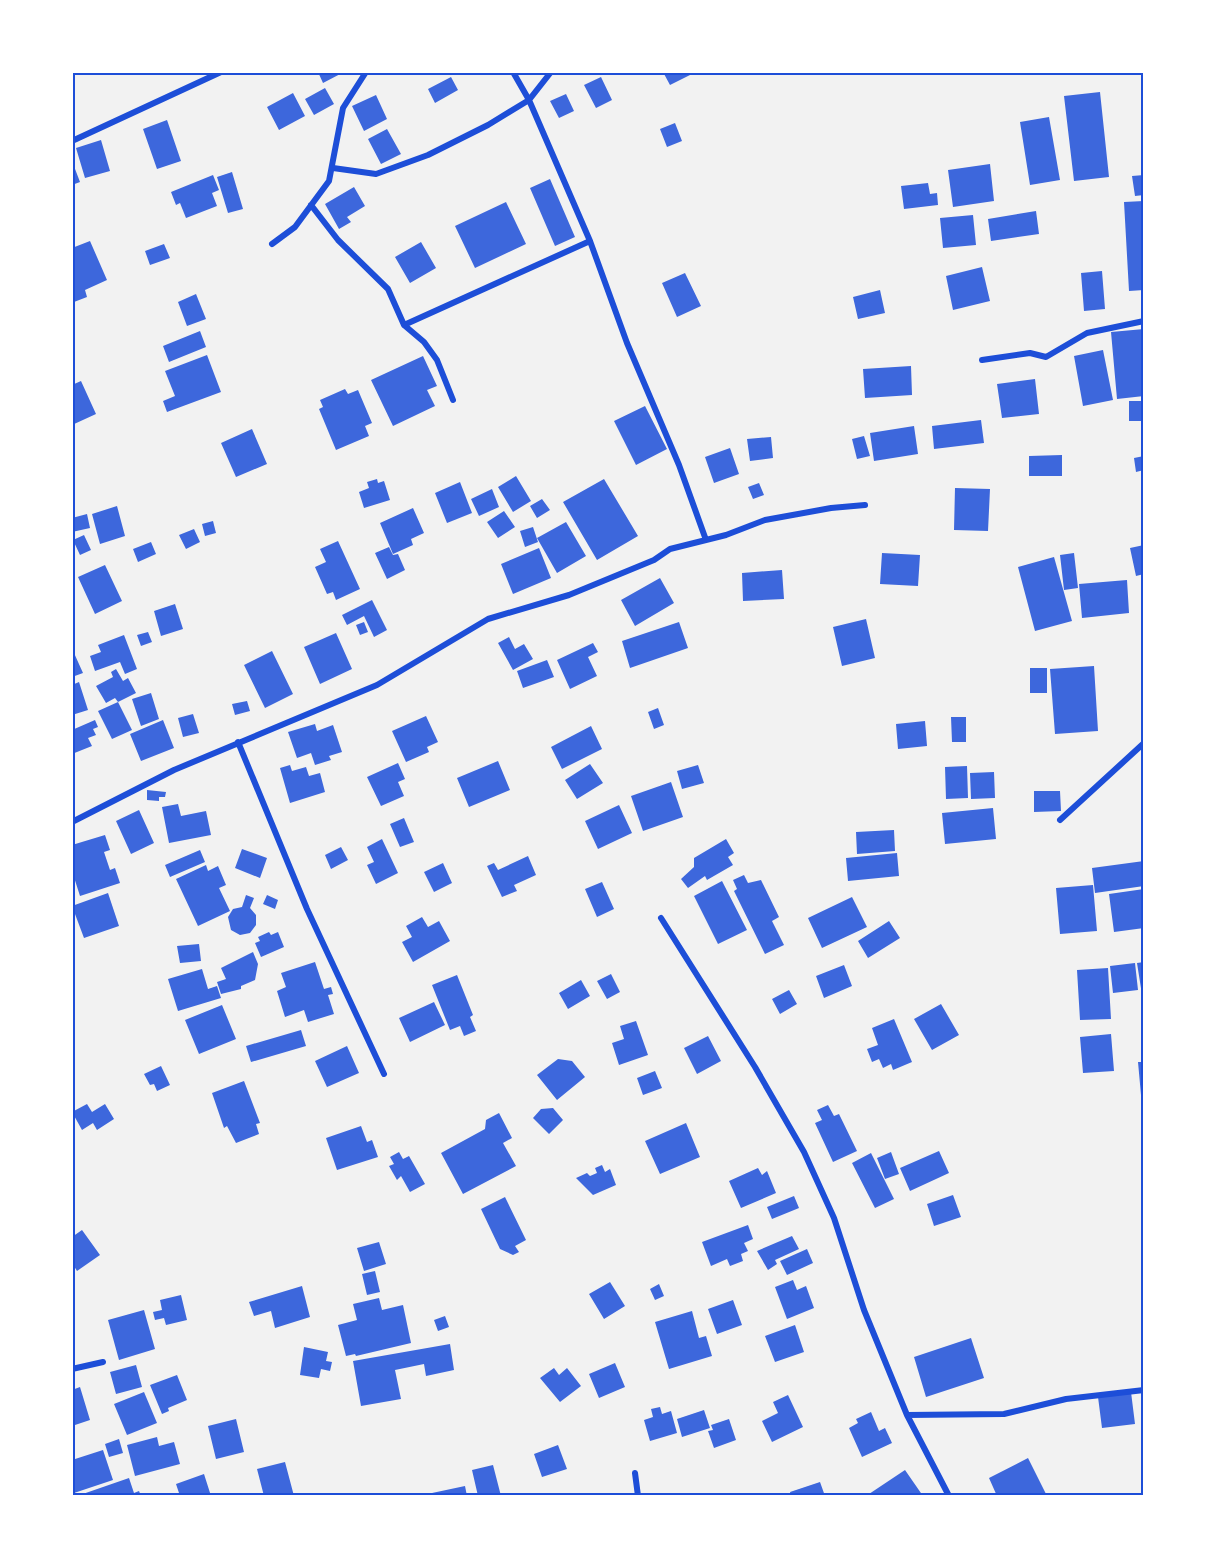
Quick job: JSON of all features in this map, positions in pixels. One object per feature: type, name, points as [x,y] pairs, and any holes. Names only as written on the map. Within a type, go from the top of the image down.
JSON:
[{"type":"street","points":[[72,141],[210,75],[221,72]]},
{"type":"street","points":[[272,244],[295,226],[329,181],[343,108],[366,72]]},
{"type":"street","points":[[513,72],[530,100],[590,241],[627,343],[679,465],[706,540]]},
{"type":"street","points":[[333,168],[376,174],[428,155],[488,125],[530,100],[551,72]]},
{"type":"street","points":[[311,205],[338,240],[388,289],[404,324],[424,342],[437,360],[453,400]]},
{"type":"street","points":[[404,324],[590,241]]},
{"type":"street","points":[[982,360],[1030,353],[1046,357],[1087,333],[1144,321]]},
{"type":"street","points":[[72,822],[174,770],[377,685],[488,619],[569,595],[654,560],[670,549],[706,540],[765,520],[831,508],[865,505]]},
{"type":"street","points":[[237,742],[307,909],[384,1074]]},
{"type":"street","points":[[1059,820],[1144,743]]},
{"type":"street","points":[[661,918],[755,1067],[804,1152],[834,1218],[864,1310],[907,1415],[949,1496]]},
{"type":"street","points":[[72,1369],[103,1362]]},
{"type":"street","points":[[907,1415],[1004,1414],[1066,1399],[1144,1390]]},
{"type":"street","points":[[635,1473],[638,1496]]},
{"type":"building","points":[[318,72],[344,72],[323,83]]},
{"type":"building","points":[[663,72],[696,72],[670,85]]},
{"type":"building","points":[[451,77],[458,90],[435,103],[428,89]]},
{"type":"building","points":[[601,77],[612,100],[596,108],[584,85]]},
{"type":"building","points":[[325,88],[334,104],[314,115],[305,99]]},
{"type":"building","points":[[1100,92],[1109,177],[1074,181],[1064,96]]},
{"type":"building","points":[[293,93],[305,116],[279,130],[267,107]]},
{"type":"building","points":[[566,94],[574,111],[559,118],[550,101]]},
{"type":"building","points":[[376,95],[387,119],[364,131],[352,106]]},
{"type":"building","points":[[1049,117],[1060,180],[1030,185],[1020,122]]},
{"type":"building","points":[[167,120],[181,161],[157,169],[143,129]]},
{"type":"building","points":[[675,123],[682,141],[667,147],[660,129]]},
{"type":"building","points":[[387,129],[401,154],[381,164],[368,139]]},
{"type":"building","points":[[101,140],[110,171],[85,178],[76,148]]},
{"type":"building","points":[[72,161],[80,182],[72,185]]},
{"type":"building","points":[[990,164],[994,201],[953,207],[948,170]]},
{"type":"building","points":[[232,172],[243,209],[228,213],[217,177]]},
{"type":"building","points":[[213,175],[219,190],[212,193],[217,206],[186,218],[180,203],[176,205],[171,192]]},
{"type":"building","points":[[1144,175],[1144,195],[1135,196],[1132,176]]},
{"type":"building","points":[[550,179],[575,237],[555,246],[530,188]]},
{"type":"building","points":[[928,183],[930,194],[937,193],[938,205],[904,209],[901,186]]},
{"type":"building","points":[[354,187],[365,206],[347,217],[351,222],[339,229],[325,204]]},
{"type":"building","points":[[1144,201],[1144,290],[1129,291],[1124,202]]},
{"type":"building","points":[[506,202],[526,244],[475,268],[455,226]]},
{"type":"building","points":[[1036,211],[1039,234],[991,241],[988,219]]},
{"type":"building","points":[[973,215],[976,245],[943,248],[940,218]]},
{"type":"building","points":[[90,241],[107,280],[85,290],[87,297],[74,302],[72,297],[72,248]]},
{"type":"building","points":[[421,242],[436,268],[410,283],[395,257]]},
{"type":"building","points":[[164,244],[170,258],[150,265],[145,251]]},
{"type":"building","points":[[982,267],[990,301],[953,310],[946,276]]},
{"type":"building","points":[[1102,271],[1105,309],[1084,311],[1081,273]]},
{"type":"building","points":[[685,273],[701,306],[677,317],[662,283]]},
{"type":"building","points":[[880,290],[885,313],[858,319],[853,297]]},
{"type":"building","points":[[196,294],[206,319],[187,326],[178,302]]},
{"type":"building","points":[[1144,329],[1144,396],[1117,399],[1111,332]]},
{"type":"building","points":[[200,331],[206,347],[169,362],[163,346]]},
{"type":"building","points":[[1103,350],[1113,400],[1083,406],[1074,356]]},
{"type":"building","points":[[207,355],[221,392],[167,412],[163,401],[175,396],[165,371]]},
{"type":"building","points":[[423,356],[437,386],[427,390],[435,406],[393,426],[371,380]]},
{"type":"building","points":[[911,366],[912,395],[865,398],[863,369]]},
{"type":"building","points":[[1035,379],[1039,414],[1002,418],[997,384]]},
{"type":"building","points":[[81,381],[96,414],[72,425],[72,385]]},
{"type":"building","points":[[345,389],[348,394],[358,390],[372,423],[365,426],[369,436],[336,450],[319,409],[323,407],[320,400]]},
{"type":"building","points":[[1129,401],[1144,401],[1144,421],[1129,421]]},
{"type":"building","points":[[645,406],[667,449],[636,465],[614,421]]},
{"type":"building","points":[[981,420],[984,443],[934,449],[932,426]]},
{"type":"building","points":[[914,426],[918,454],[874,461],[870,433]]},
{"type":"building","points":[[252,429],[267,464],[236,477],[221,443]]},
{"type":"building","points":[[864,436],[870,456],[857,459],[852,439]]},
{"type":"building","points":[[771,437],[773,458],[750,461],[747,439]]},
{"type":"building","points":[[730,448],[739,474],[714,483],[705,457]]},
{"type":"building","points":[[1062,455],[1062,476],[1029,476],[1029,456]]},
{"type":"building","points":[[1144,456],[1144,470],[1136,472],[1134,458]]},
{"type":"building","points":[[516,476],[531,501],[513,512],[498,487]]},
{"type":"building","points":[[377,479],[378,483],[384,481],[390,500],[364,508],[359,492],[369,488],[367,482]]},
{"type":"building","points":[[604,479],[638,536],[597,560],[563,502]]},
{"type":"building","points":[[460,482],[472,513],[447,523],[435,493]]},
{"type":"building","points":[[759,483],[764,495],[753,499],[748,487]]},
{"type":"building","points":[[955,488],[990,489],[988,531],[954,530]]},
{"type":"building","points":[[492,489],[499,507],[479,516],[471,499]]},
{"type":"building","points":[[542,499],[550,510],[537,518],[530,506]]},
{"type":"building","points":[[117,506],[125,536],[100,544],[92,514]]},
{"type":"building","points":[[413,508],[424,533],[411,539],[413,545],[393,554],[380,523]]},
{"type":"building","points":[[504,511],[515,527],[498,538],[487,522]]},
{"type":"building","points":[[87,514],[90,528],[72,532],[72,518]]},
{"type":"building","points":[[213,521],[216,533],[205,536],[202,524]]},
{"type":"building","points":[[566,522],[586,556],[557,573],[537,538]]},
{"type":"building","points":[[533,527],[538,542],[525,547],[520,531]]},
{"type":"building","points":[[194,529],[200,542],[186,549],[179,535]]},
{"type":"building","points":[[84,535],[91,550],[80,555],[73,540]]},
{"type":"building","points":[[338,541],[360,589],[336,600],[333,592],[327,594],[315,567],[326,562],[320,549]]},
{"type":"building","points":[[151,542],[156,554],[138,562],[133,549]]},
{"type":"building","points":[[1144,545],[1144,574],[1136,576],[1130,548]]},
{"type":"building","points":[[389,547],[393,555],[398,554],[405,570],[387,579],[375,553]]},
{"type":"building","points":[[539,548],[551,578],[513,594],[501,564]]},
{"type":"building","points":[[882,553],[920,555],[918,586],[880,584]]},
{"type":"building","points":[[1074,553],[1078,588],[1064,590],[1060,555]]},
{"type":"building","points":[[1054,557],[1072,621],[1035,631],[1018,567]]},
{"type":"building","points":[[105,565],[122,601],[95,614],[78,577]]},
{"type":"building","points":[[782,570],[784,599],[743,601],[742,573]]},
{"type":"building","points":[[660,578],[674,603],[635,626],[621,600]]},
{"type":"building","points":[[1127,580],[1129,613],[1082,618],[1079,584]]},
{"type":"building","points":[[372,600],[387,630],[374,637],[364,616],[347,625],[342,615]]},
{"type":"building","points":[[175,604],[183,629],[161,636],[154,611]]},
{"type":"building","points":[[866,619],[875,658],[842,666],[833,627]]},
{"type":"building","points":[[364,622],[368,632],[360,635],[356,625]]},
{"type":"building","points":[[679,622],[688,648],[630,668],[622,641]]},
{"type":"building","points":[[148,632],[152,642],[141,646],[137,635]]},
{"type":"building","points":[[336,633],[352,669],[320,684],[304,647]]},
{"type":"building","points":[[124,635],[137,669],[125,674],[120,662],[95,671],[90,656],[101,652],[98,645]]},
{"type":"building","points":[[509,637],[515,649],[524,644],[533,659],[513,670],[498,643]]},
{"type":"building","points":[[593,643],[598,652],[588,657],[597,676],[570,689],[557,660]]},
{"type":"building","points":[[272,651],[293,694],[265,708],[244,665]]},
{"type":"building","points":[[74,653],[83,673],[72,677],[72,654]]},
{"type":"building","points":[[547,660],[554,677],[523,688],[517,671]]},
{"type":"building","points":[[1094,666],[1098,731],[1055,734],[1050,669]]},
{"type":"building","points":[[1030,668],[1047,668],[1047,693],[1030,693]]},
{"type":"building","points":[[116,669],[123,681],[128,678],[136,693],[118,702],[115,698],[106,703],[96,686],[113,677],[111,672]]},
{"type":"building","points":[[79,682],[88,710],[72,715],[72,685]]},
{"type":"building","points":[[151,693],[159,719],[141,726],[132,699]]},
{"type":"building","points":[[247,701],[250,711],[235,715],[232,704]]},
{"type":"building","points":[[118,702],[132,730],[112,739],[98,711]]},
{"type":"building","points":[[658,708],[664,725],[654,729],[648,712]]},
{"type":"building","points":[[193,714],[199,733],[183,737],[178,718]]},
{"type":"building","points":[[426,716],[438,742],[427,747],[429,752],[406,762],[392,731]]},
{"type":"building","points":[[951,717],[966,717],[966,742],[952,742]]},
{"type":"building","points":[[95,720],[98,727],[93,729],[96,735],[88,738],[92,746],[72,754],[72,730]]},
{"type":"building","points":[[163,720],[174,748],[141,761],[130,734]]},
{"type":"building","points":[[925,721],[927,746],[898,749],[896,724]]},
{"type":"building","points":[[315,724],[317,731],[333,725],[342,752],[329,756],[331,760],[315,765],[311,753],[297,758],[288,732]]},
{"type":"building","points":[[591,726],[602,749],[562,769],[551,747]]},
{"type":"building","points":[[498,761],[510,790],[469,807],[457,778]]},
{"type":"building","points":[[398,763],[405,779],[398,782],[404,796],[381,806],[367,777]]},
{"type":"building","points":[[590,764],[603,783],[577,799],[565,780]]},
{"type":"building","points":[[290,765],[292,771],[306,767],[309,776],[320,773],[325,792],[290,803],[280,768]]},
{"type":"building","points":[[698,765],[704,783],[682,789],[677,771]]},
{"type":"building","points":[[967,766],[968,798],[946,799],[945,767]]},
{"type":"building","points":[[994,772],[995,798],[971,799],[970,773]]},
{"type":"building","points":[[671,782],[683,817],[643,831],[631,796]]},
{"type":"building","points":[[147,790],[166,792],[165,797],[159,797],[159,801],[147,800]]},
{"type":"building","points":[[1034,791],[1060,791],[1061,811],[1034,812]]},
{"type":"building","points":[[178,804],[181,816],[206,811],[211,835],[169,843],[162,807]]},
{"type":"building","points":[[619,805],[632,833],[598,849],[585,821]]},
{"type":"building","points":[[993,808],[996,839],[945,844],[942,813]]},
{"type":"building","points":[[139,810],[154,843],[131,854],[116,821]]},
{"type":"building","points":[[404,818],[414,842],[400,847],[390,824]]},
{"type":"building","points":[[894,830],[895,851],[857,854],[856,832]]},
{"type":"building","points":[[105,835],[110,850],[104,852],[110,870],[115,868],[120,883],[80,896],[72,871],[72,845]]},
{"type":"building","points":[[382,839],[398,873],[376,884],[367,865],[374,862],[367,847]]},
{"type":"building","points":[[726,839],[734,853],[728,857],[733,865],[707,880],[705,876],[688,888],[681,879],[694,867],[694,858]]},
{"type":"building","points":[[341,847],[348,860],[331,869],[325,855]]},
{"type":"building","points":[[242,849],[267,858],[260,878],[235,868]]},
{"type":"building","points":[[200,850],[205,862],[170,877],[165,865]]},
{"type":"building","points":[[897,853],[899,876],[848,881],[846,858]]},
{"type":"building","points":[[528,856],[536,875],[514,885],[517,891],[502,897],[487,866],[494,863],[498,870]]},
{"type":"building","points":[[1144,861],[1144,886],[1095,893],[1092,868]]},
{"type":"building","points":[[443,863],[452,883],[434,892],[424,872]]},
{"type":"building","points":[[206,865],[208,871],[218,866],[226,885],[219,888],[230,911],[198,926],[176,879]]},
{"type":"building","points":[[744,875],[748,883],[761,880],[779,917],[772,921],[784,945],[765,954],[734,891],[737,889],[733,880]]},
{"type":"building","points":[[722,881],[747,930],[718,944],[694,896]]},
{"type":"building","points":[[602,882],[614,909],[597,917],[585,889]]},
{"type":"building","points":[[1093,885],[1097,931],[1060,934],[1056,888]]},
{"type":"building","points":[[1144,889],[1144,928],[1114,932],[1109,894]]},
{"type":"building","points":[[108,893],[119,926],[84,938],[72,906]]},
{"type":"building","points":[[246,895],[254,898],[250,908],[256,915],[256,925],[250,933],[240,935],[231,930],[228,917],[233,909],[242,907]]},
{"type":"building","points":[[267,895],[278,900],[275,909],[263,904]]},
{"type":"building","points":[[852,897],[867,927],[822,948],[808,918]]},
{"type":"building","points":[[422,917],[428,927],[439,921],[450,941],[413,962],[402,942],[412,937],[406,926]]},
{"type":"building","points":[[889,921],[900,938],[868,958],[858,941]]},
{"type":"building","points":[[269,932],[271,935],[278,932],[284,947],[261,957],[255,943],[260,941],[258,937]]},
{"type":"building","points":[[199,944],[201,961],[180,963],[177,946]]},
{"type":"building","points":[[253,952],[258,964],[255,980],[241,986],[241,989],[221,994],[217,982],[226,979],[221,968]]},
{"type":"building","points":[[315,962],[324,989],[331,987],[333,994],[328,995],[334,1014],[308,1022],[304,1010],[285,1017],[277,991],[286,987],[281,973]]},
{"type":"building","points":[[1144,962],[1144,1001],[1143,1001],[1137,963]]},
{"type":"building","points":[[1135,963],[1138,990],[1113,993],[1110,966]]},
{"type":"building","points":[[844,965],[852,986],[824,998],[816,976]]},
{"type":"building","points":[[1108,968],[1111,1019],[1080,1020],[1077,970]]},
{"type":"building","points":[[202,969],[208,989],[217,986],[221,998],[178,1011],[168,979]]},
{"type":"building","points":[[611,974],[620,992],[607,999],[597,981]]},
{"type":"building","points":[[457,975],[473,1015],[470,1017],[476,1031],[464,1036],[460,1026],[450,1030],[432,985]]},
{"type":"building","points":[[581,980],[590,996],[568,1009],[559,993]]},
{"type":"building","points":[[789,990],[797,1004],[780,1014],[772,999]]},
{"type":"building","points":[[434,1002],[445,1025],[410,1042],[399,1018]]},
{"type":"building","points":[[941,1004],[959,1035],[932,1050],[914,1019]]},
{"type":"building","points":[[222,1005],[236,1039],[199,1054],[185,1020]]},
{"type":"building","points":[[894,1019],[912,1062],[893,1070],[891,1064],[883,1068],[879,1059],[872,1062],[867,1049],[878,1045],[872,1028]]},
{"type":"building","points":[[636,1021],[648,1055],[619,1065],[612,1043],[624,1039],[620,1026]]},
{"type":"building","points":[[301,1030],[306,1046],[251,1062],[246,1046]]},
{"type":"building","points":[[1111,1034],[1114,1071],[1083,1073],[1080,1037]]},
{"type":"building","points":[[708,1036],[721,1061],[697,1074],[684,1048]]},
{"type":"building","points":[[347,1046],[359,1073],[327,1087],[315,1061]]},
{"type":"building","points":[[558,1059],[572,1061],[585,1077],[557,1100],[537,1075]]},
{"type":"building","points":[[1138,1062],[1144,1062],[1144,1095],[1141,1095]]},
{"type":"building","points":[[161,1066],[170,1085],[157,1091],[154,1084],[150,1085],[144,1074]]},
{"type":"building","points":[[655,1071],[662,1088],[643,1095],[637,1078]]},
{"type":"building","points":[[244,1081],[260,1123],[256,1124],[259,1134],[236,1143],[227,1126],[224,1128],[212,1093]]},
{"type":"building","points":[[87,1104],[92,1112],[105,1104],[114,1119],[97,1130],[93,1123],[82,1130],[72,1112]]},
{"type":"building","points":[[828,1105],[834,1116],[839,1114],[857,1151],[833,1162],[815,1123],[822,1120],[817,1110]]},
{"type":"building","points":[[553,1108],[563,1120],[549,1134],[533,1118],[541,1109]]},
{"type":"building","points":[[499,1113],[512,1138],[503,1143],[516,1166],[463,1194],[441,1153],[485,1129],[486,1120]]},
{"type":"building","points":[[686,1123],[700,1157],[660,1174],[645,1141]]},
{"type":"building","points":[[361,1126],[367,1142],[372,1140],[378,1157],[337,1170],[326,1138]]},
{"type":"building","points":[[939,1151],[949,1173],[910,1191],[900,1168]]},
{"type":"building","points":[[399,1152],[403,1159],[409,1156],[425,1184],[410,1192],[401,1176],[397,1180],[389,1166],[394,1164],[390,1157]]},
{"type":"building","points":[[891,1152],[899,1174],[885,1179],[877,1158]]},
{"type":"building","points":[[871,1153],[894,1199],[875,1208],[852,1163]]},
{"type":"building","points":[[602,1165],[605,1172],[610,1169],[616,1185],[593,1195],[576,1178],[587,1173],[590,1176],[597,1173],[595,1168]]},
{"type":"building","points":[[758,1168],[762,1175],[767,1171],[776,1193],[741,1208],[729,1181]]},
{"type":"building","points":[[953,1195],[961,1217],[934,1226],[927,1204]]},
{"type":"building","points":[[794,1196],[799,1208],[772,1219],[767,1207]]},
{"type":"building","points":[[505,1197],[526,1240],[515,1246],[519,1252],[513,1255],[500,1249],[481,1209]]},
{"type":"building","points":[[748,1225],[753,1239],[744,1243],[748,1251],[741,1254],[743,1261],[730,1266],[727,1259],[711,1266],[702,1242]]},
{"type":"building","points":[[82,1230],[100,1255],[77,1271],[72,1263],[72,1237]]},
{"type":"building","points":[[792,1236],[799,1249],[775,1260],[777,1264],[768,1270],[757,1251]]},
{"type":"building","points":[[379,1242],[386,1264],[364,1271],[357,1248]]},
{"type":"building","points":[[807,1249],[813,1263],[787,1275],[780,1261]]},
{"type":"building","points":[[375,1271],[380,1292],[367,1295],[362,1274]]},
{"type":"building","points":[[793,1280],[797,1290],[806,1286],[814,1308],[787,1319],[775,1287]]},
{"type":"building","points":[[610,1282],[625,1306],[604,1319],[589,1294]]},
{"type":"building","points":[[659,1284],[664,1296],[655,1300],[650,1289]]},
{"type":"building","points":[[302,1286],[310,1317],[275,1328],[271,1311],[254,1316],[249,1302]]},
{"type":"building","points":[[181,1295],[187,1320],[166,1325],[164,1318],[155,1320],[153,1312],[162,1310],[160,1300]]},
{"type":"building","points":[[379,1298],[382,1310],[403,1305],[411,1343],[356,1356],[355,1354],[346,1356],[338,1325],[357,1320],[353,1304]]},
{"type":"building","points":[[733,1300],[742,1325],[717,1334],[708,1309]]},
{"type":"building","points":[[144,1310],[155,1349],[119,1360],[108,1320]]},
{"type":"building","points":[[692,1311],[699,1338],[706,1336],[712,1356],[669,1369],[655,1322]]},
{"type":"building","points":[[445,1316],[449,1327],[438,1331],[434,1320]]},
{"type":"building","points":[[795,1325],[804,1352],[775,1362],[765,1336]]},
{"type":"building","points":[[971,1338],[984,1378],[926,1397],[914,1357]]},
{"type":"building","points":[[450,1344],[454,1370],[426,1376],[424,1364],[395,1370],[401,1399],[361,1406],[353,1361]]},
{"type":"building","points":[[304,1347],[328,1352],[326,1361],[332,1362],[330,1371],[321,1369],[319,1378],[300,1375]]},
{"type":"building","points":[[615,1363],[625,1387],[599,1398],[589,1374]]},
{"type":"building","points":[[136,1365],[142,1387],[116,1394],[110,1372]]},
{"type":"building","points":[[554,1368],[559,1375],[567,1368],[581,1386],[560,1402],[540,1378]]},
{"type":"building","points":[[177,1375],[187,1400],[168,1408],[169,1411],[162,1414],[150,1385]]},
{"type":"building","points":[[80,1387],[90,1420],[72,1426],[72,1390]]},
{"type":"building","points":[[144,1392],[157,1423],[127,1435],[114,1404]]},
{"type":"building","points":[[1131,1392],[1135,1424],[1102,1428],[1098,1397]]},
{"type":"building","points":[[788,1395],[803,1427],[772,1442],[762,1421],[778,1413],[773,1402]]},
{"type":"building","points":[[660,1407],[662,1414],[671,1411],[677,1433],[650,1441],[644,1420],[653,1417],[651,1409]]},
{"type":"building","points":[[704,1410],[710,1428],[682,1437],[677,1419]]},
{"type":"building","points":[[871,1412],[879,1431],[885,1428],[892,1443],[862,1457],[849,1428],[858,1423],[856,1419]]},
{"type":"building","points":[[236,1419],[244,1452],[216,1459],[208,1426]]},
{"type":"building","points":[[729,1419],[736,1440],[714,1448],[708,1431],[713,1430],[711,1425]]},
{"type":"building","points":[[157,1437],[159,1446],[174,1442],[180,1464],[135,1476],[127,1445]]},
{"type":"building","points":[[119,1439],[123,1453],[109,1457],[105,1444]]},
{"type":"building","points":[[558,1445],[567,1469],[542,1477],[534,1454]]},
{"type":"building","points":[[103,1450],[113,1480],[74,1493],[72,1460]]},
{"type":"building","points":[[1028,1458],[1047,1496],[997,1496],[989,1478]]},
{"type":"building","points":[[285,1462],[294,1496],[264,1496],[257,1469]]},
{"type":"building","points":[[493,1465],[501,1496],[478,1496],[472,1470]]},
{"type":"building","points":[[905,1470],[923,1496],[866,1496]]},
{"type":"building","points":[[204,1474],[211,1496],[180,1496],[176,1484]]},
{"type":"building","points":[[129,1478],[134,1493],[139,1491],[141,1496],[77,1496]]},
{"type":"building","points":[[820,1482],[825,1496],[791,1496],[790,1492]]},
{"type":"building","points":[[465,1486],[467,1496],[432,1496],[432,1493]]}]
